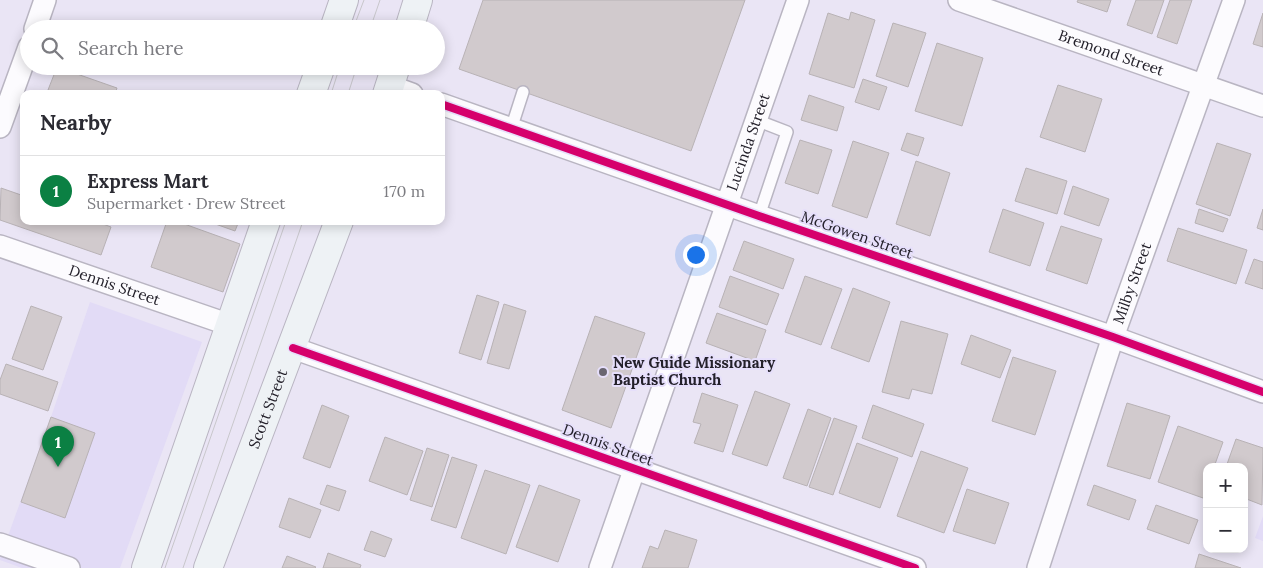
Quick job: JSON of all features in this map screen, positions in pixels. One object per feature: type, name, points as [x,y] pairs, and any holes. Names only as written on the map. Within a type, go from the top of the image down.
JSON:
[{"type":"main road","points":[[337,20],[344,0]]},
{"type":"main road","points":[[412,20],[418,0]]},
{"type":"main road","points":[[312,90],[318,75]]},
{"type":"main road","points":[[146,568],[265,225]]},
{"type":"main road","name":"Scott Street","points":[[208,568],[339,225]]},
{"type":"street","points":[[38,20],[45,0]]},
{"type":"street","name":"Lucinda Street","points":[[600,568],[798,0]]},
{"type":"street","name":"Bremond Street","points":[[959,0],[1263,106]]},
{"type":"street","name":"Milby Street","points":[[1038,568],[1113,337],[1234,0]]},
{"type":"street","points":[[0,127],[20,72]]},
{"type":"street","name":"McGowen Street","points":[[445,105],[726,205],[1113,337],[1263,392]]},
{"type":"street","name":"Dennis Street","points":[[0,246],[230,325]]},
{"type":"street","name":"Dennis Street","points":[[293,348],[915,568]]},
{"type":"street","points":[[0,544],[69,568]]},
{"type":"lane","points":[[511,129],[523,92]]},
{"type":"lane","points":[[756,120],[787,132],[759,216]]},
{"type":"shaded area","points":[[90,302],[202,342],[120,568],[22,568],[0,560],[0,558]]},
{"type":"shaded area","points":[[1263,516],[1263,541],[1255,538]]},
{"type":"building","points":[[483,0],[745,0],[691,151],[459,69]]},
{"type":"building","points":[[1078,0],[1111,0],[1107,12],[1077,2]]},
{"type":"building","points":[[1136,0],[1164,0],[1152,34],[1127,25]]},
{"type":"building","points":[[1170,0],[1192,0],[1177,44],[1157,37]]},
{"type":"building","points":[[851,12],[875,20],[854,88],[809,74],[828,13],[849,20]]},
{"type":"building","points":[[1263,13],[1263,47],[1253,44]]},
{"type":"building","points":[[893,23],[926,33],[908,87],[876,76]]},
{"type":"building","points":[[937,43],[983,58],[962,126],[915,111]]},
{"type":"building","points":[[54,75],[80,75],[117,88],[116,90],[48,90]]},
{"type":"building","points":[[863,79],[887,87],[879,110],[855,102]]},
{"type":"building","points":[[1058,85],[1102,99],[1085,152],[1040,137]]},
{"type":"building","points":[[809,95],[844,107],[837,131],[801,120]]},
{"type":"building","points":[[907,133],[924,138],[918,156],[901,150]]},
{"type":"building","points":[[800,140],[832,150],[818,194],[785,183]]},
{"type":"building","points":[[853,141],[889,153],[867,218],[832,206]]},
{"type":"building","points":[[1217,143],[1251,154],[1230,216],[1196,204]]},
{"type":"building","points":[[916,161],[950,173],[930,236],[896,224]]},
{"type":"building","points":[[1026,168],[1067,181],[1057,214],[1015,201]]},
{"type":"building","points":[[1073,186],[1109,199],[1099,226],[1064,214]]},
{"type":"building","points":[[1,188],[20,195],[20,225],[106,225],[111,227],[101,255],[0,220]]},
{"type":"building","points":[[1003,209],[1044,223],[1030,266],[989,252]]},
{"type":"building","points":[[1199,209],[1228,219],[1223,232],[1195,223]]},
{"type":"building","points":[[1263,209],[1263,230],[1257,228]]},
{"type":"building","points":[[166,225],[187,225],[240,244],[223,292],[151,267]]},
{"type":"building","points":[[218,225],[237,225],[235,231]]},
{"type":"building","points":[[1061,226],[1102,239],[1087,284],[1046,270]]},
{"type":"building","points":[[1178,228],[1247,250],[1236,284],[1167,261]]},
{"type":"building","points":[[744,241],[794,259],[783,289],[733,270]]},
{"type":"building","points":[[1254,259],[1263,262],[1263,289],[1245,283]]},
{"type":"building","points":[[730,276],[779,294],[767,325],[719,307]]},
{"type":"building","points":[[805,276],[842,289],[821,345],[785,332]]},
{"type":"building","points":[[853,288],[890,302],[869,362],[831,348]]},
{"type":"building","points":[[477,295],[499,302],[481,360],[459,353]]},
{"type":"building","points":[[504,304],[526,311],[509,369],[487,363]]},
{"type":"building","points":[[31,306],[62,317],[43,370],[12,359]]},
{"type":"building","points":[[717,313],[766,330],[755,361],[706,343]]},
{"type":"building","name":"New Guide Missionary Baptist Church","points":[[595,316],[645,333],[611,428],[562,410]]},
{"type":"building","points":[[901,321],[948,334],[932,394],[912,389],[909,399],[882,392]]},
{"type":"building","points":[[971,335],[1011,350],[1000,378],[961,364]]},
{"type":"building","points":[[1013,357],[1056,371],[1035,435],[992,421]]},
{"type":"building","points":[[6,364],[58,382],[48,411],[0,394],[0,380]]},
{"type":"building","points":[[755,391],[790,404],[767,466],[732,454]]},
{"type":"building","points":[[702,393],[738,405],[723,452],[694,443],[701,424],[693,422]]},
{"type":"building","points":[[1127,403],[1170,416],[1150,479],[1107,466]]},
{"type":"building","points":[[322,405],[349,416],[330,468],[303,458]]},
{"type":"building","points":[[873,405],[924,424],[912,457],[862,438]]},
{"type":"building","points":[[808,409],[831,418],[807,486],[783,478]]},
{"type":"building","points":[[51,417],[95,433],[65,518],[21,502]]},
{"type":"building","points":[[834,418],[857,426],[833,495],[809,487]]},
{"type":"building","points":[[1178,426],[1223,442],[1215,463],[1203,463],[1203,498],[1158,482]]},
{"type":"building","points":[[385,437],[423,451],[407,495],[369,481]]},
{"type":"building","points":[[1236,439],[1263,448],[1262,505],[1248,500],[1248,463],[1227,463]]},
{"type":"building","points":[[857,443],[898,458],[880,508],[839,493]]},
{"type":"building","points":[[427,448],[449,455],[432,507],[410,500]]},
{"type":"building","points":[[921,451],[968,468],[944,533],[897,516]]},
{"type":"building","points":[[452,457],[477,465],[456,528],[431,520]]},
{"type":"building","points":[[485,470],[530,485],[506,554],[461,538]]},
{"type":"building","points":[[327,485],[346,491],[339,511],[320,504]]},
{"type":"building","points":[[539,485],[580,500],[558,562],[516,547]]},
{"type":"building","points":[[1094,485],[1136,500],[1129,520],[1087,505]]},
{"type":"building","points":[[967,489],[1009,503],[995,544],[953,531]]},
{"type":"building","points":[[289,498],[321,510],[310,538],[279,527]]},
{"type":"building","points":[[1156,505],[1198,520],[1189,544],[1147,529]]},
{"type":"building","points":[[665,530],[697,540],[688,568],[642,568],[650,546],[658,549]]},
{"type":"building","points":[[371,531],[392,539],[385,557],[364,550]]},
{"type":"building","points":[[328,553],[361,565],[360,568],[323,568]]},
{"type":"building","points":[[1199,554],[1241,568],[1195,568]]},
{"type":"building","points":[[287,556],[316,567],[282,568]]},
{"type":"tram line","points":[[356,20],[364,0]]},
{"type":"tram line","points":[[373,20],[380,0]]},
{"type":"tram line","points":[[332,90],[337,75]]},
{"type":"tram line","points":[[349,90],[354,75]]},
{"type":"tram line","points":[[165,568],[285,225]]},
{"type":"tram line","points":[[183,568],[302,225]]},
{"type":"cycle path","points":[[445,105],[759,216],[1113,337],[1263,392]]},
{"type":"cycle path","points":[[293,348],[915,568]]},
{"type":"place","name":"New Guide Missionary Baptist Church","points":[[603,372]]},
{"type":"place","name":"Express Mart","points":[[58,467]]}]
